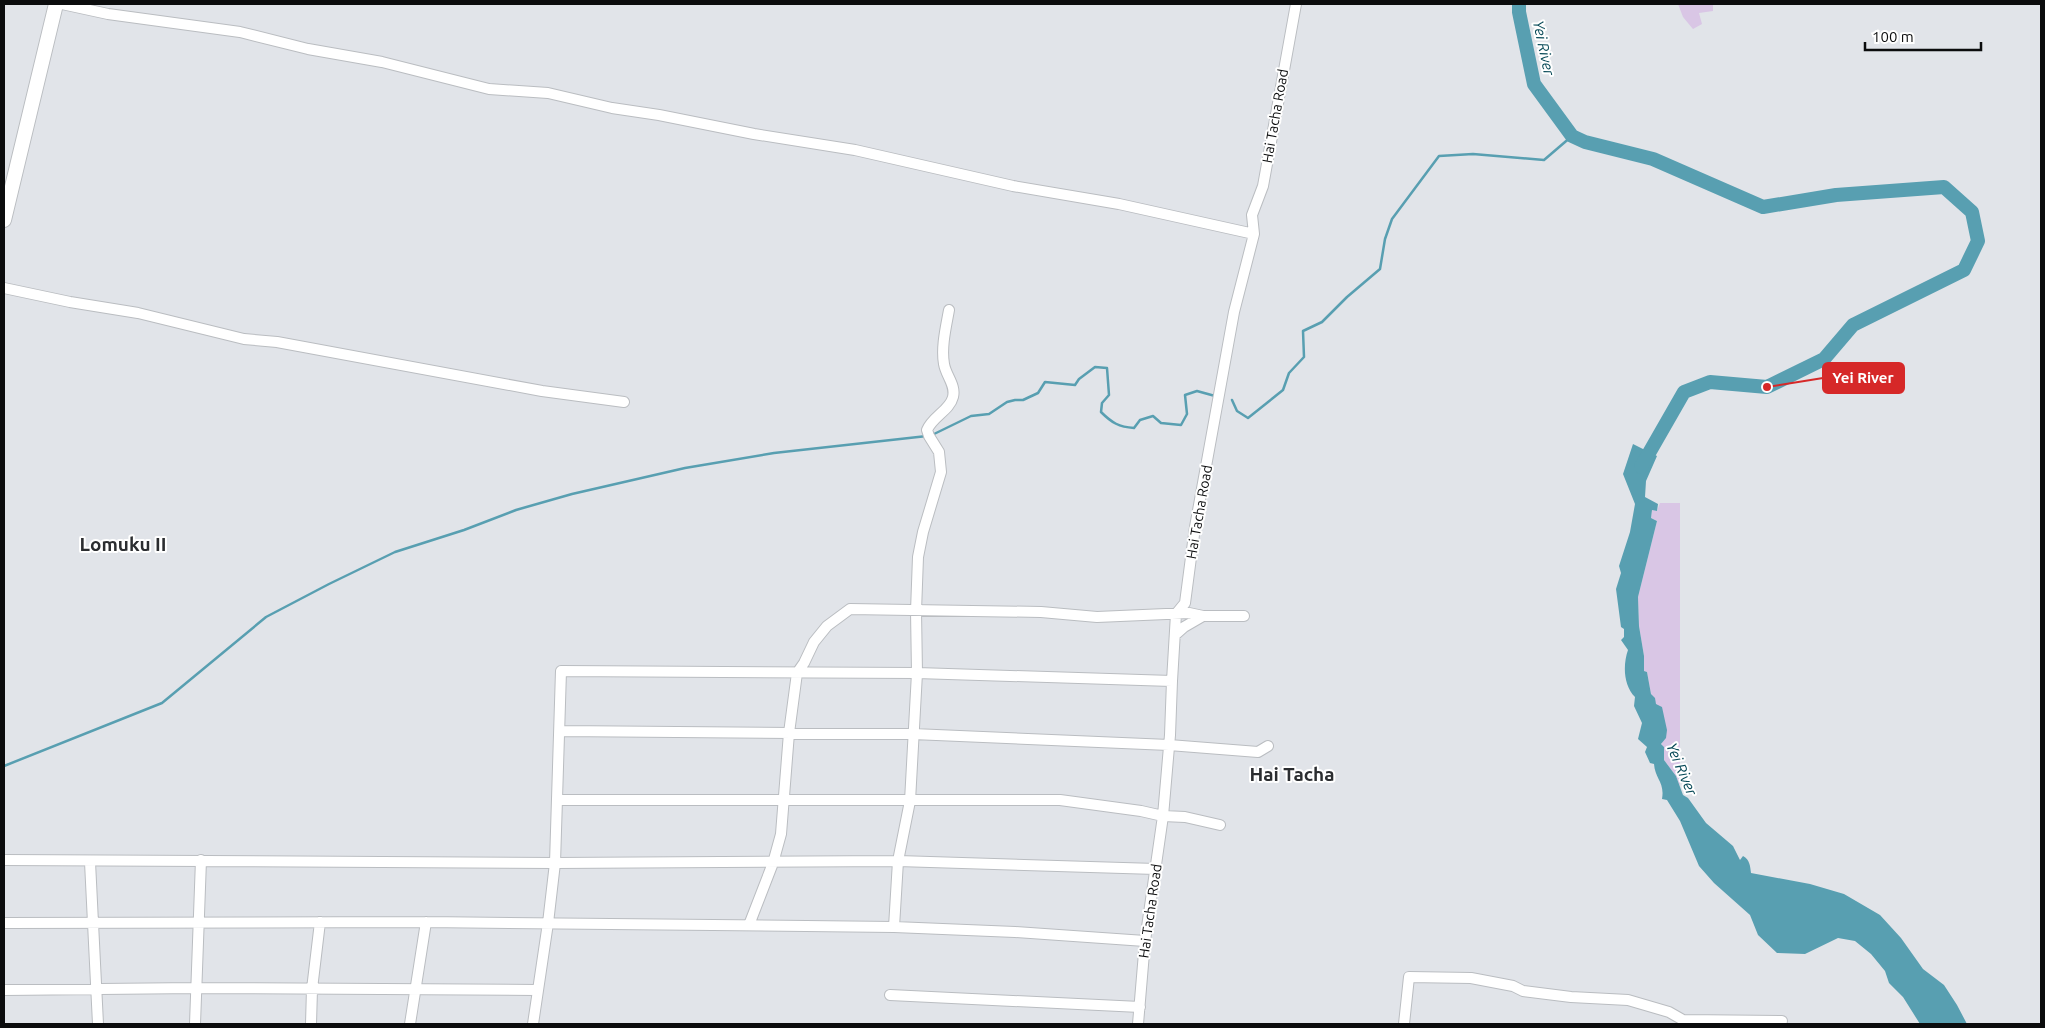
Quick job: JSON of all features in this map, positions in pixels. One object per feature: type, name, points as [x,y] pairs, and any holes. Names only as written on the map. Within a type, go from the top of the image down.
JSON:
[{"type":"street","points":[[4,220],[56,4]]},
{"type":"street","points":[[62,4],[108,14],[240,32],[308,49],[382,62],[489,89],[548,93],[612,108],[855,150],[1013,186],[1119,204],[1254,234]]},
{"type":"street","name":"Hai Tacha Road","points":[[1138,1024],[1145,942],[1156,869],[1170,735],[1176,614],[1186,603],[1195,527],[1234,312],[1254,234],[1252,214],[1263,186],[1296,4]]},
{"type":"street","points":[[4,288],[70,302],[138,313],[244,339],[277,342],[542,390],[624,402]]},
{"type":"street","points":[[894,927],[898,861],[910,801],[912,734],[917,673],[916,611],[918,557],[923,532],[941,472],[939,452],[927,430],[952,400],[954,394],[954,388],[944,364],[944,337],[949,310]]},
{"type":"street","points":[[749,925],[773,862],[781,834],[789,733],[797,673],[814,642],[827,626],[850,609],[1041,612],[1097,617],[1189,612],[1203,616],[1244,616]]},
{"type":"street","points":[[1175,635],[1184,627],[1203,616]]},
{"type":"street","points":[[533,1024],[555,862],[561,671],[917,673],[1172,682]]},
{"type":"street","points":[[560,732],[912,734],[1168,745],[1258,752],[1268,746]]},
{"type":"street","points":[[557,800],[1060,800],[1141,811],[1220,825]]},
{"type":"street","points":[[4,860],[90,862],[201,860],[898,861],[1156,869]]},
{"type":"street","points":[[195,1024],[201,860]]},
{"type":"street","points":[[90,862],[98,1024]]},
{"type":"street","points":[[312,1024],[312,989],[320,922]]},
{"type":"street","points":[[4,923],[426,922],[894,927],[1015,932],[1145,942]]},
{"type":"street","points":[[410,1024],[426,922]]},
{"type":"street","points":[[1404,1024],[1409,977],[1471,978],[1513,986],[1523,991],[1571,997],[1628,1000],[1669,1012],[1683,1020],[1782,1021]]},
{"type":"street","points":[[4,990],[196,988],[537,990]]},
{"type":"street","points":[[890,995],[1140,1007]]},
{"type":"shaded area","points":[[1678,4],[1713,4],[1713,11],[1699,13],[1702,24],[1693,29],[1683,17]]},
{"type":"shaded area","points":[[1660,503],[1680,503],[1680,786],[1676,776],[1664,760],[1656,704],[1651,694],[1647,672],[1644,671],[1644,656],[1639,626],[1638,597],[1657,521],[1651,518],[1652,510],[1657,511]]},
{"type":"water","points":[[1633,444],[1657,456],[1646,481],[1645,497],[1658,504],[1657,511],[1652,510],[1651,518],[1657,521],[1638,597],[1639,626],[1644,656],[1644,671],[1647,672],[1651,694],[1655,698],[1656,704],[1662,707],[1667,730],[1666,738],[1661,744],[1664,747],[1664,760],[1676,776],[1683,795],[1688,798],[1706,823],[1733,846],[1740,860],[1743,856],[1747,859],[1751,873],[1810,884],[1844,894],[1880,915],[1901,938],[1923,969],[1944,985],[1967,1024],[1920,1024],[1903,997],[1889,983],[1885,971],[1871,954],[1855,941],[1838,938],[1805,954],[1777,953],[1758,935],[1750,915],[1714,883],[1699,866],[1680,821],[1667,800],[1662,799],[1662,788],[1654,764],[1650,763],[1645,752],[1647,747],[1638,739],[1642,723],[1634,706],[1635,697],[1626,681],[1625,662],[1628,650],[1621,640],[1624,637],[1624,629],[1621,627],[1616,589],[1621,573],[1619,566],[1630,532],[1635,504],[1623,474]]},
{"type":"waterway","name":"Yei River","points":[[1519,4],[1534,84],[1572,136],[1585,142],[1653,159],[1763,207],[1836,195],[1944,187],[1972,212],[1978,241],[1964,270],[1853,325],[1824,359],[1767,387],[1710,382],[1684,392],[1641,467]]},
{"type":"waterway","points":[[1232,400],[1237,411],[1248,418],[1283,390],[1289,373],[1304,357],[1303,331],[1322,322],[1347,297],[1380,269],[1385,239],[1392,219],[1439,156],[1473,154],[1544,160],[1572,136]]},
{"type":"waterway","points":[[932,435],[971,416],[989,414],[1007,402],[1023,400],[1038,393],[1045,382],[1075,385],[1079,379],[1095,367],[1107,368],[1109,395],[1102,403],[1101,412],[1112,422],[1124,427],[1134,428],[1140,420],[1153,416],[1161,423],[1181,425],[1187,414],[1185,395],[1197,391],[1215,396]]},
{"type":"waterway","points":[[4,766],[162,703],[266,617],[395,552],[464,530],[516,510],[572,494],[685,468],[774,453],[927,436]]},
{"type":"place","name":"Yei River","points":[[1767,387]]},
{"type":"district","name":"Lomuku II","points":[[123,544]]},
{"type":"district","name":"Hai Tacha","points":[[1292,774]]}]
